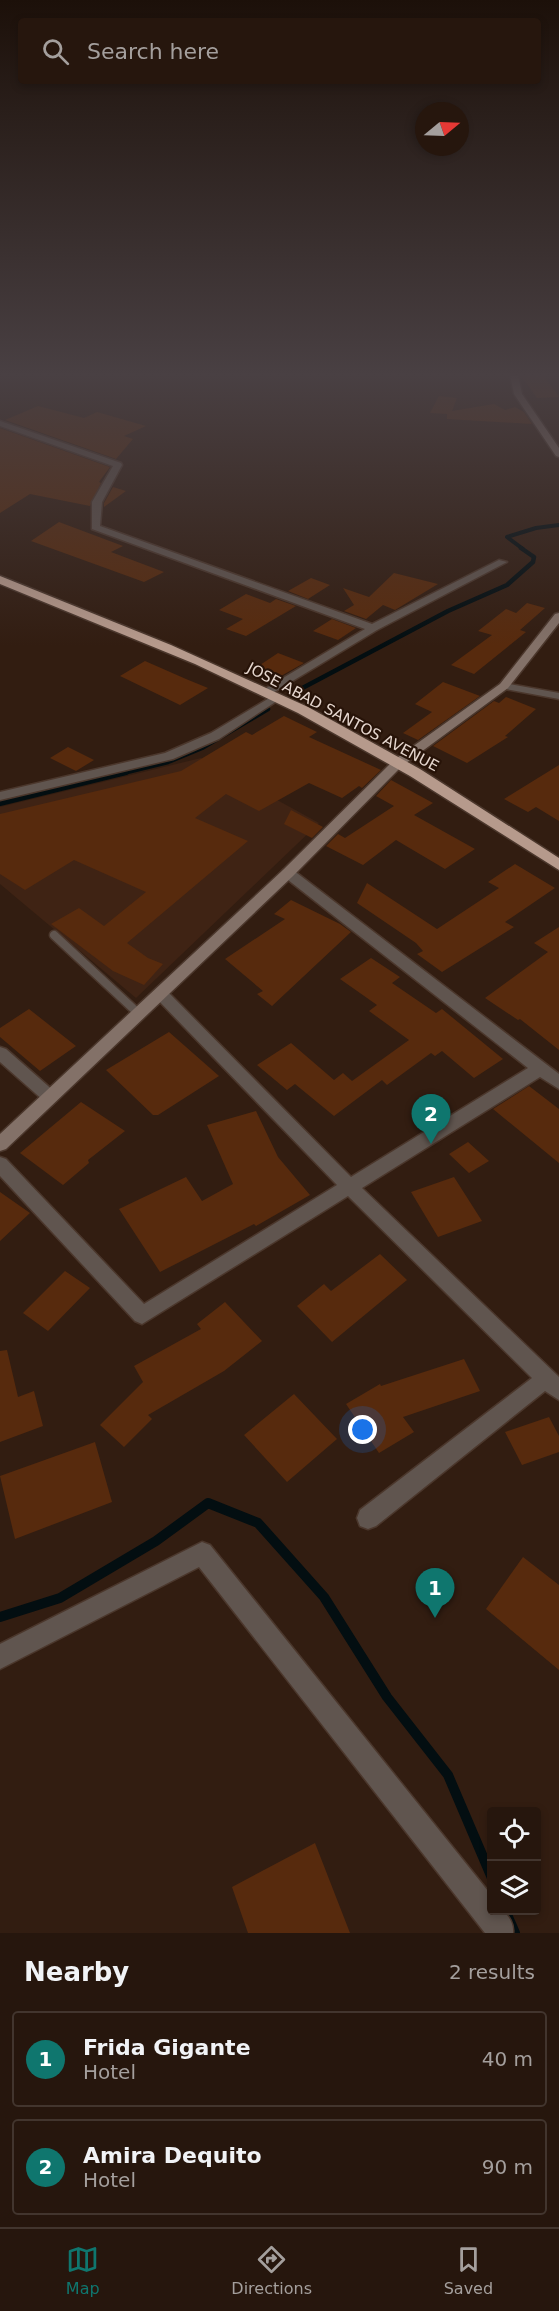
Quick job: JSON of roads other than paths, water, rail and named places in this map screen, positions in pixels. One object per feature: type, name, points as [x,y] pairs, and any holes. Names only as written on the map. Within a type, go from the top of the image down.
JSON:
[{"type":"highway","name":"JOSE ABAD SANTOS AVENUE","points":[[0,580],[143,637],[272,694],[398,763],[559,865]]},
{"type":"street","points":[[118,465],[97,502],[95,527],[373,628]]},
{"type":"street","points":[[0,796],[169,756],[215,736],[272,694],[373,628],[502,562]]},
{"type":"street","points":[[0,1144],[288,873],[398,763],[504,686],[559,616]]},
{"type":"street","points":[[504,686],[559,696]]},
{"type":"street","points":[[288,873],[559,1083]]},
{"type":"street","points":[[160,994],[350,1187],[553,1385],[368,1518]]},
{"type":"street","points":[[0,1053],[50,1097]]},
{"type":"street","points":[[0,1164],[142,1315],[541,1068]]},
{"type":"street","points":[[0,1657],[202,1553],[500,1928],[499,1933]]},
{"type":"lane","points":[[54,935],[138,1014]]},
{"type":"waterway","points":[[523,549],[507,537],[536,528],[559,525]]},
{"type":"waterway","points":[[293,693],[448,611],[507,585],[533,562],[534,557],[521,548]]},
{"type":"waterway","points":[[119,774],[168,762],[202,748],[268,709]]},
{"type":"waterway","points":[[0,803],[126,772]]},
{"type":"waterway","points":[[0,1617],[60,1598],[156,1541],[208,1503],[258,1523],[324,1597],[387,1697],[448,1775],[487,1866]]},
{"type":"waterway","points":[[507,1915],[515,1933]]},
{"type":"place","name":"Amira Dequito","points":[[431,1144]]},
{"type":"place","name":"Frida Gigante","points":[[435,1618]]}]
